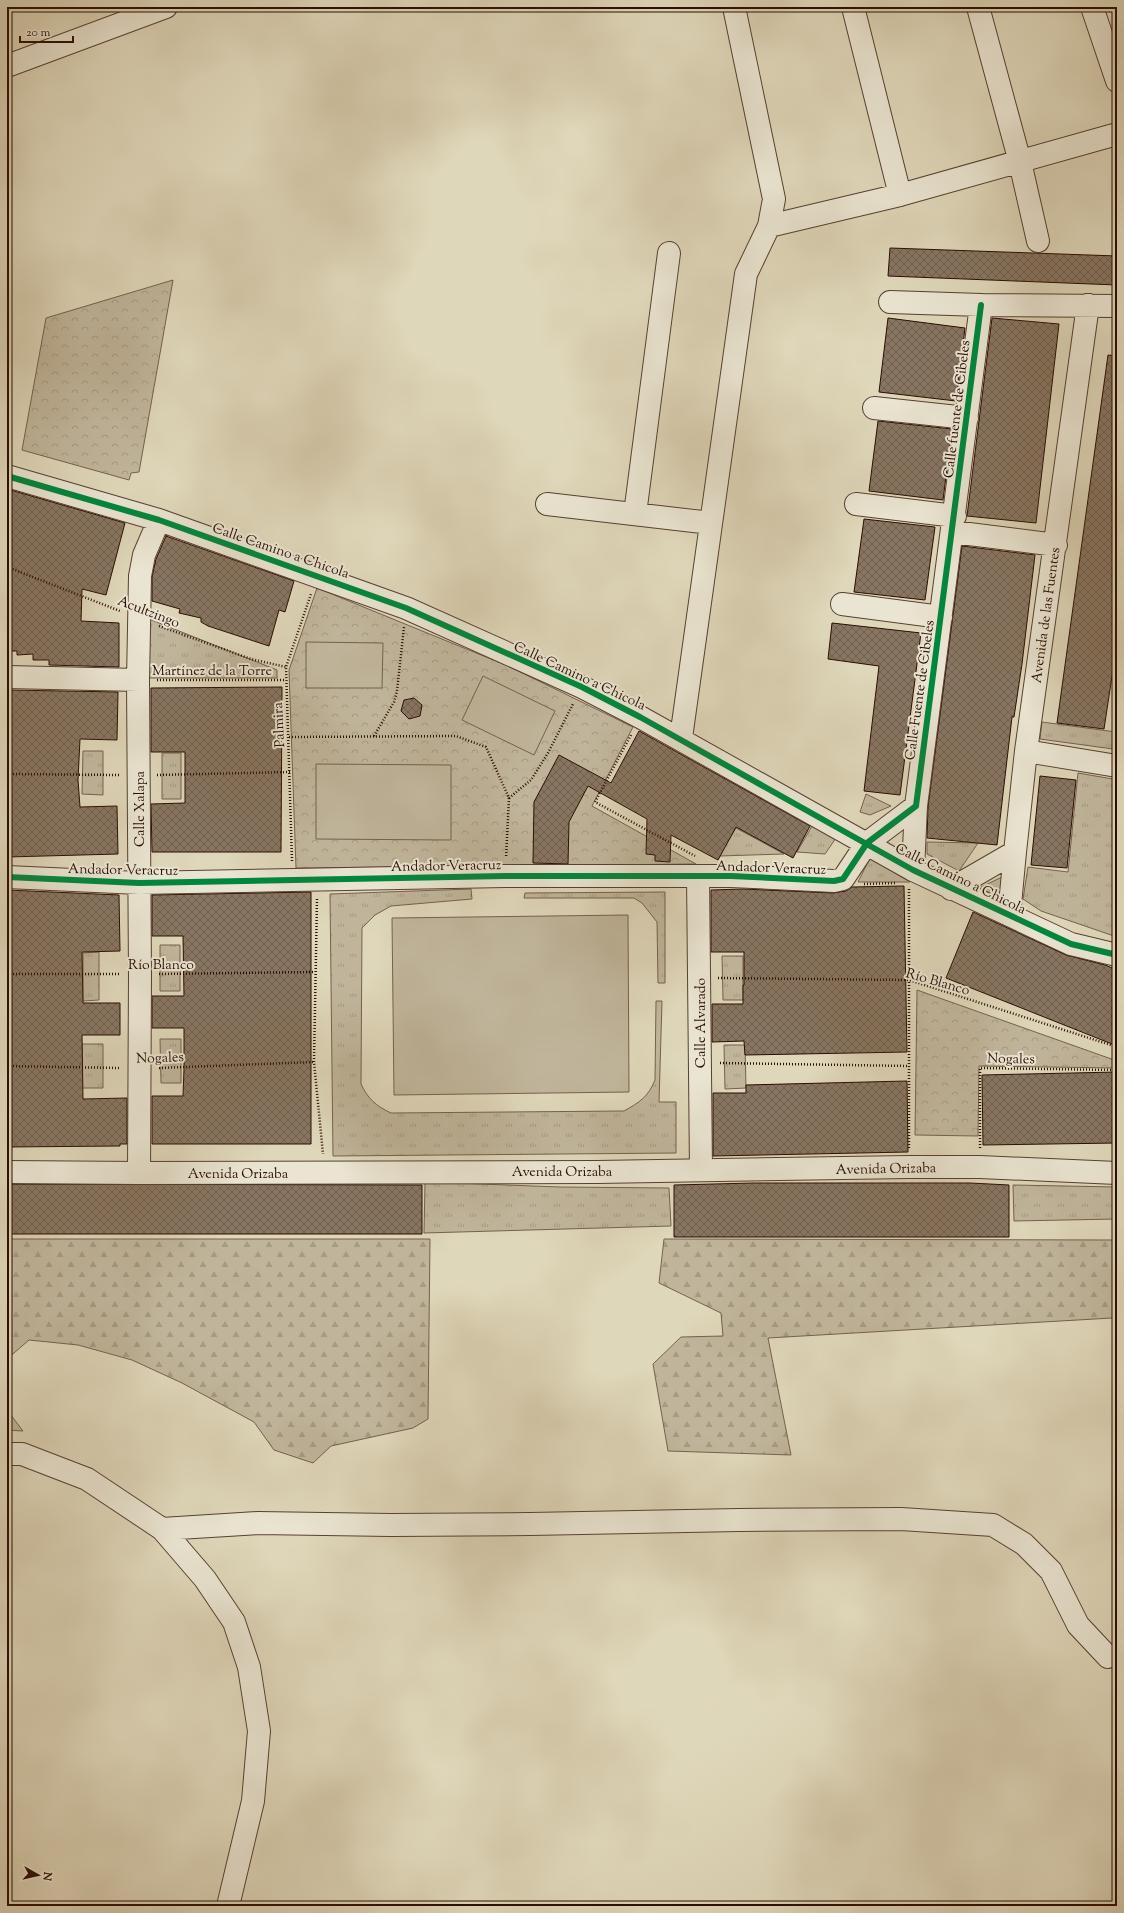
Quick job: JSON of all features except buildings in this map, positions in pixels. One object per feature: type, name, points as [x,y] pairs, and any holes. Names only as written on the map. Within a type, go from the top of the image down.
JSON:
[{"type":"street","points":[[7,66],[166,7]]},
{"type":"street","points":[[681,738],[746,274],[769,226],[774,199],[734,7]]},
{"type":"street","points":[[853,7],[900,195]]},
{"type":"street","points":[[978,7],[1020,162],[1038,241]]},
{"type":"street","points":[[1092,7],[1117,81]]},
{"type":"street","points":[[769,226],[900,195],[1117,134]]},
{"type":"street","points":[[636,514],[669,253]]},
{"type":"street","points":[[890,302],[981,305],[1117,306]]},
{"type":"street","name":"Calle fuente de Cibeles","points":[[954,524],[981,305]]},
{"type":"street","name":"Avenida de las Fuentes","points":[[1009,915],[1026,752],[1056,545],[1088,305]]},
{"type":"street","points":[[874,408],[966,418]]},
{"type":"street","name":"Calle Camino a Chicola","points":[[7,476],[159,520],[318,575],[406,608],[582,687],[681,738],[867,843],[914,875],[951,889],[1072,944],[1117,955]]},
{"type":"street","points":[[546,504],[711,523]]},
{"type":"street","points":[[856,504],[1056,545]]},
{"type":"street","name":"Calle Xalapa","points":[[139,1173],[140,975],[138,680],[140,576],[144,555],[159,520]]},
{"type":"street","name":"Calle Fuente de Cibeles","points":[[914,875],[916,806],[954,524]]},
{"type":"street","points":[[842,604],[941,618]]},
{"type":"street","points":[[7,677],[138,680]]},
{"type":"street","points":[[1026,752],[1117,766]]},
{"type":"street","points":[[867,843],[916,806]]},
{"type":"street","name":"Andador Veracruz","points":[[7,878],[139,883],[505,876],[698,867],[834,881],[842,879],[867,843]]},
{"type":"street","points":[[951,889],[1015,852]]},
{"type":"street","name":"Calle Alvarado","points":[[698,867],[701,1170]]},
{"type":"street","name":"Avenida Orizaba","points":[[7,1172],[139,1173],[980,1167],[1117,1173]]},
{"type":"street","points":[[7,1454],[22,1454],[87,1479],[162,1529],[205,1579],[234,1622],[249,1667],[259,1732],[253,1801],[228,1906]]},
{"type":"street","points":[[162,1529],[258,1523],[391,1525],[901,1519],[993,1525],[1024,1544],[1051,1571],[1078,1624],[1108,1658]]},
{"type":"path","points":[[374,736],[394,702],[397,691],[406,608]]},
{"type":"path","points":[[509,798],[531,780],[548,753],[582,687]]},
{"type":"path","points":[[640,717],[595,802],[698,867]]},
{"type":"path","points":[[289,737],[456,736],[486,747],[509,798],[505,876]]},
{"type":"path","points":[[909,1167],[909,980],[914,875]]},
{"type":"path","points":[[318,879],[314,1062],[324,1172]]},
{"type":"path","points":[[700,1062],[909,1066]]},
{"type":"green space","points":[[173,280],[139,472],[131,473],[129,480],[22,450],[46,318]]},
{"type":"green space","points":[[317,588],[508,666],[633,727],[592,806],[696,864],[296,868],[289,670]]},
{"type":"green space","points":[[149,619],[277,670],[277,678],[149,678]]},
{"type":"green space","points":[[306,642],[383,643],[382,688],[306,688]]},
{"type":"green space","points":[[483,676],[555,711],[534,755],[462,720]]},
{"type":"green space","points":[[1042,722],[1116,732],[1113,749],[1040,739]]},
{"type":"green space","points":[[83,751],[103,751],[103,795],[82,794]]},
{"type":"green space","points":[[162,753],[181,753],[181,799],[162,799]]},
{"type":"green space","points":[[316,764],[451,765],[451,840],[316,839]]},
{"type":"green space","points":[[1078,773],[1113,779],[1117,813],[1117,937],[1041,911],[1023,899],[1028,867],[1068,872]]},
{"type":"green space","points":[[866,794],[891,806],[870,815],[860,812]]},
{"type":"green space","points":[[812,826],[836,838],[825,854],[797,852]]},
{"type":"green space","points":[[736,828],[784,854],[719,856]]},
{"type":"green space","points":[[927,842],[978,843],[959,871],[927,854]]},
{"type":"green space","points":[[870,858],[910,882],[858,882]]},
{"type":"green space","points":[[1002,877],[999,897],[979,888]]},
{"type":"green space","points":[[471,889],[472,899],[391,906],[375,915],[362,928],[361,1084],[370,1098],[381,1108],[391,1113],[624,1111],[635,1105],[646,1095],[655,1080],[656,1001],[662,1001],[659,1102],[676,1102],[676,1153],[333,1156],[330,894]]},
{"type":"green space","points":[[665,892],[665,983],[658,983],[657,922],[642,903],[634,898],[524,898],[525,893]]},
{"type":"green space","points":[[628,915],[629,1092],[394,1095],[392,918]]},
{"type":"green space","points":[[160,945],[180,945],[180,991],[160,991]]},
{"type":"green space","points":[[99,952],[99,1000],[83,1001],[83,953]]},
{"type":"green space","points":[[722,956],[743,956],[743,1000],[723,1000]]},
{"type":"green space","points":[[917,990],[1117,1061],[1117,1068],[979,1066],[978,1136],[915,1135]]},
{"type":"green space","points":[[160,1039],[181,1039],[181,1083],[161,1083]]},
{"type":"green space","points":[[82,1044],[103,1044],[103,1088],[82,1088]]},
{"type":"green space","points":[[724,1045],[745,1045],[746,1088],[725,1089]]},
{"type":"green space","points":[[425,1182],[560,1187],[669,1188],[671,1226],[424,1233]]},
{"type":"green space","points":[[1013,1185],[1117,1187],[1117,1219],[1014,1221]]},
{"type":"green space","points":[[7,1239],[430,1239],[428,1419],[413,1428],[331,1446],[313,1463],[274,1450],[254,1422],[182,1383],[132,1360],[78,1345],[29,1340],[7,1359]]},
{"type":"green space","points":[[664,1239],[1117,1240],[1117,1322],[1112,1318],[768,1338],[791,1455],[668,1451],[653,1364],[681,1337],[723,1336],[721,1313],[659,1283]]},
{"type":"green space","points":[[7,1410],[23,1431],[7,1430]]},
{"type":"cycle path","points":[[7,877],[139,883],[505,876],[731,876],[834,881],[843,879],[867,843],[916,806],[981,305]]},
{"type":"cycle path","points":[[7,476],[159,520],[406,608],[582,687],[640,717],[913,870],[1071,944],[1117,955]]}]
